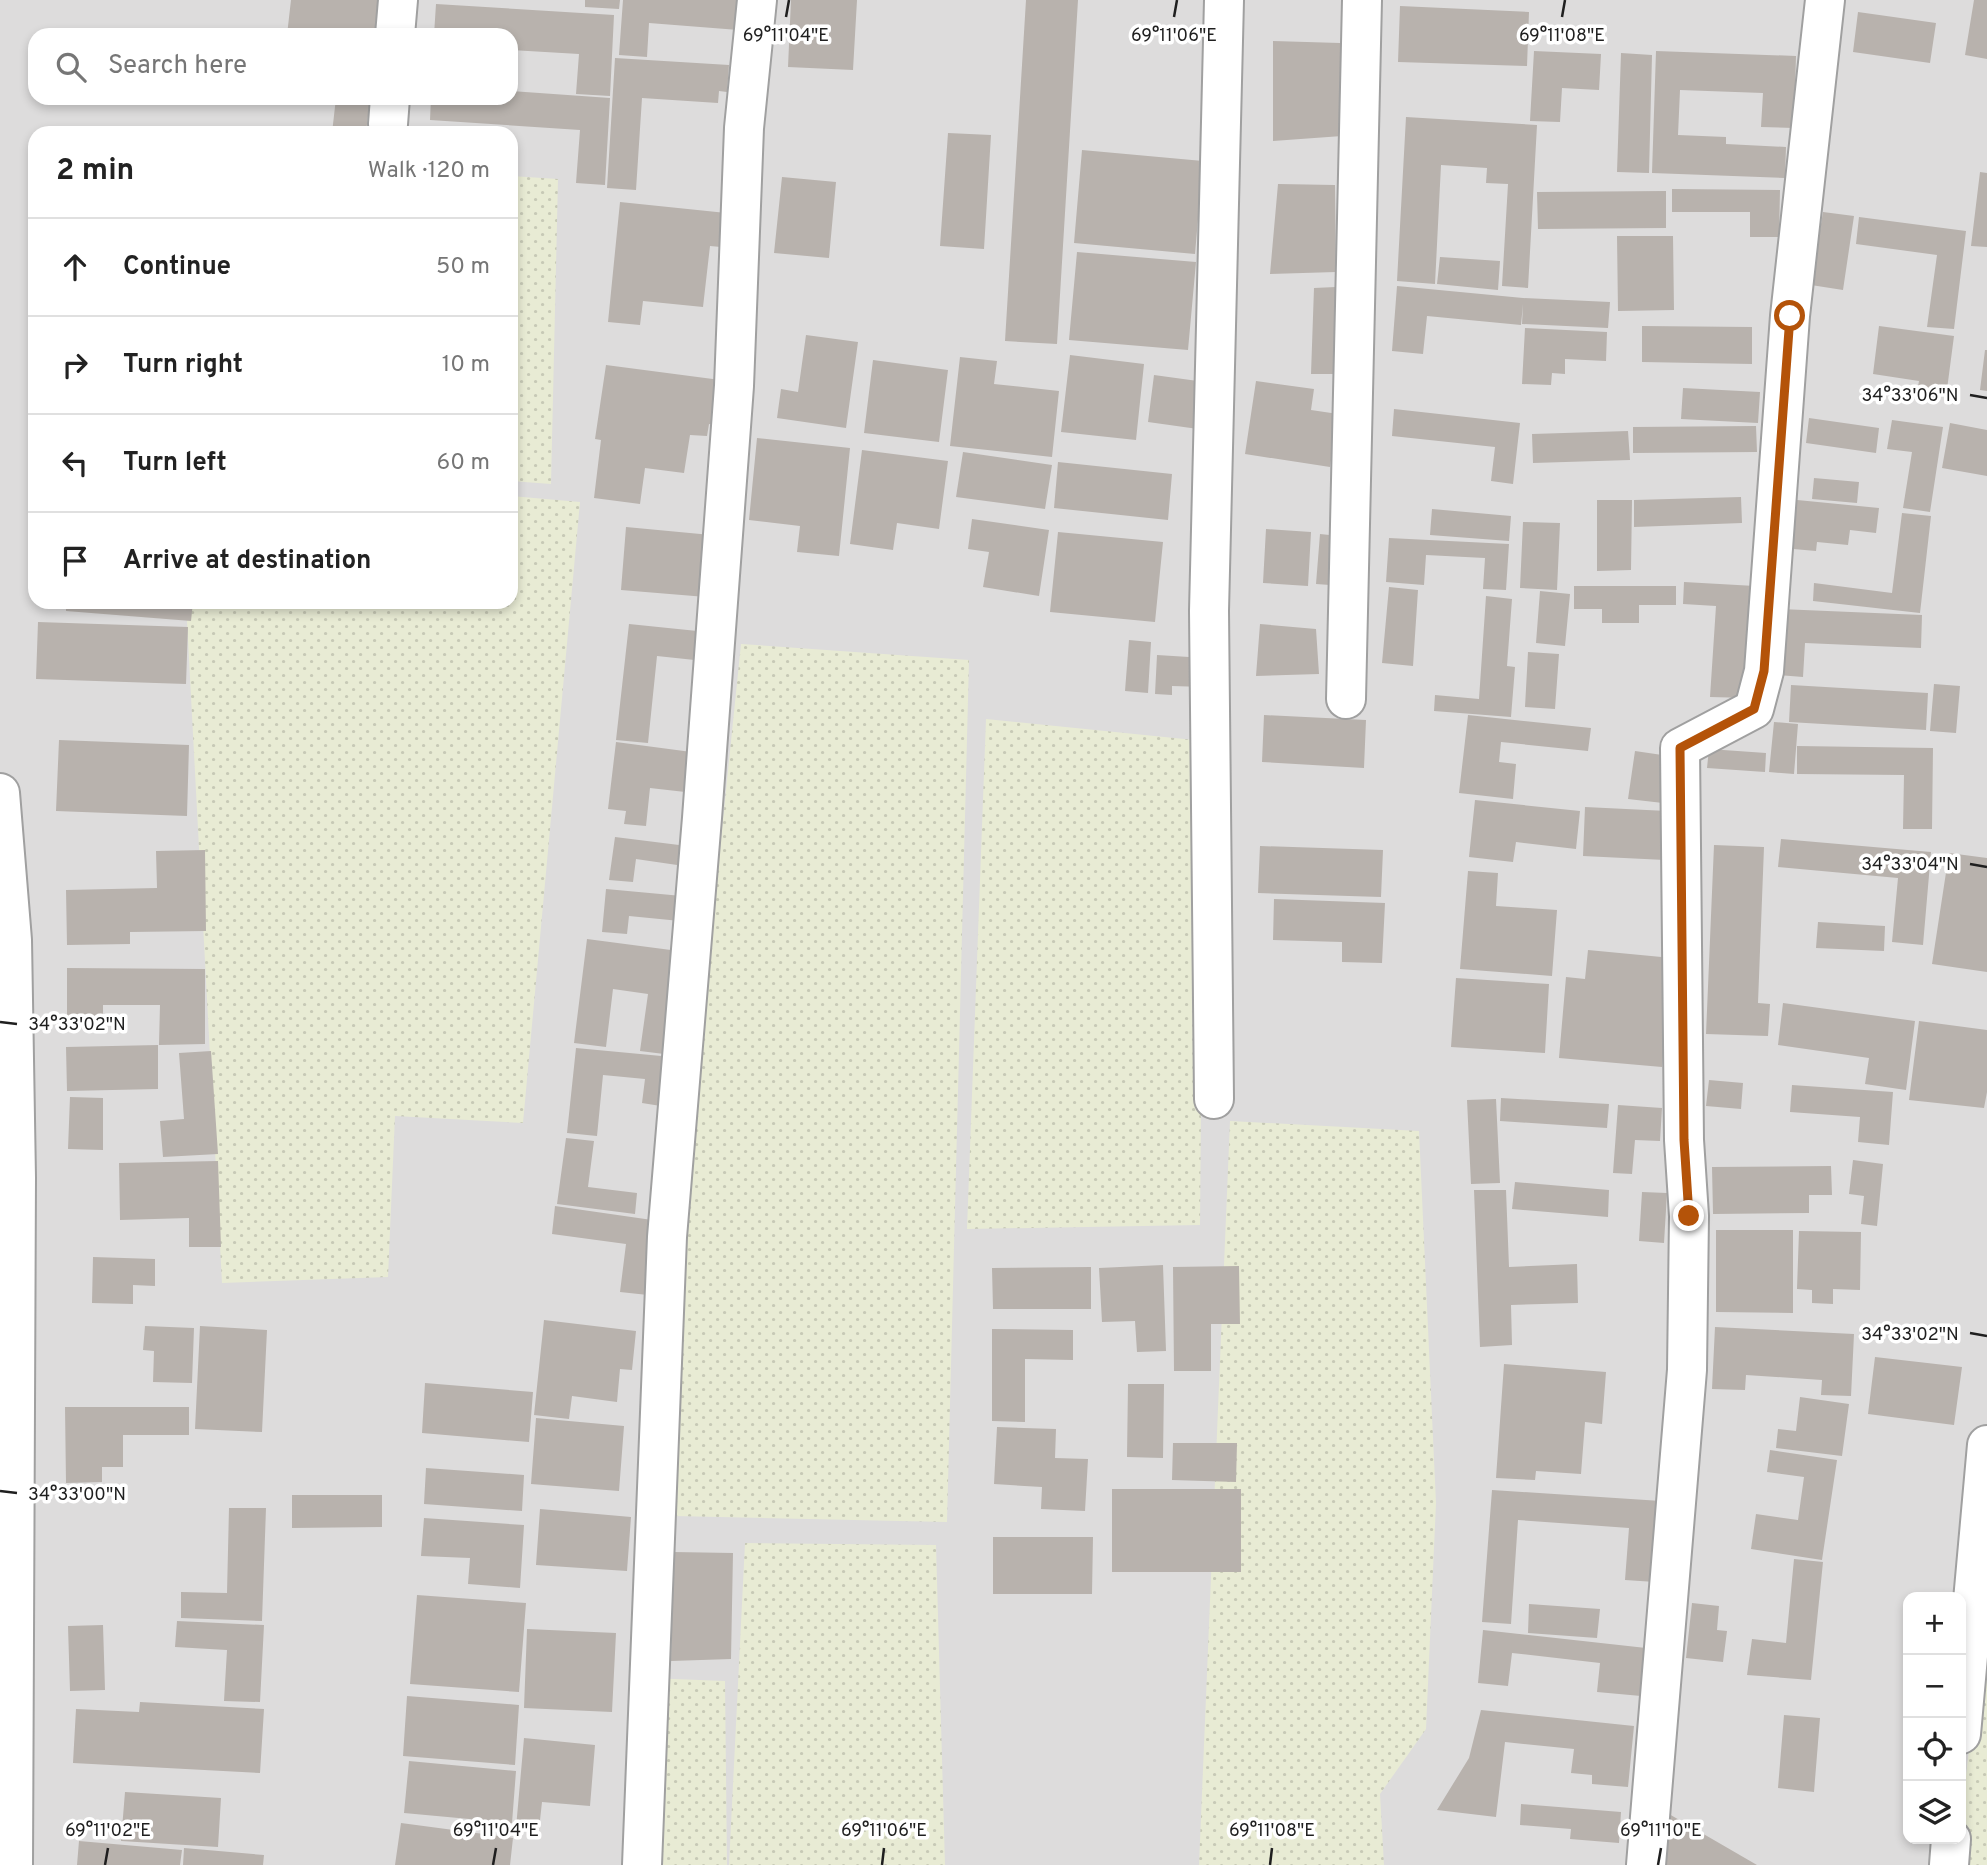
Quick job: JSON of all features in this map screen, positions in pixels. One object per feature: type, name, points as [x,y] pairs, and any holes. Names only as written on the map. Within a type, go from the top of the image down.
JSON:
[{"type":"street","points":[[396,28],[398,0]]},
{"type":"street","points":[[642,1865],[667,1237],[731,428],[744,128],[757,0]]},
{"type":"street","points":[[1214,1099],[1209,611],[1224,0]]},
{"type":"street","points":[[1346,699],[1362,0]]},
{"type":"street","points":[[1646,1865],[1687,1370],[1689,1216],[1684,1140],[1680,748],[1754,709],[1764,671],[1790,316],[1825,0]]},
{"type":"street","points":[[0,793],[12,940],[16,1178],[13,1865]]},
{"type":"street","points":[[1962,1718],[1987,1445]]},
{"type":"street","points":[[1949,1865],[1951,1844]]},
{"type":"shaded area","points":[[0,0],[1987,0],[1987,1594],[1966,1777],[1966,1592],[1903,1592],[1903,1844],[1958,1844],[1955,1865],[0,1865]]},
{"type":"green space","points":[[518,176],[558,179],[551,484],[518,482]]},
{"type":"green space","points":[[518,497],[580,502],[523,1123],[395,1116],[388,1277],[222,1283],[186,609],[518,609]]},
{"type":"green space","points":[[741,644],[969,660],[947,1522],[674,1516],[692,1121]]},
{"type":"green space","points":[[986,719],[1204,741],[1200,1225],[967,1229]]},
{"type":"green space","points":[[1230,1121],[1419,1131],[1436,1503],[1426,1729],[1380,1794],[1384,1865],[1199,1865]]},
{"type":"green space","points":[[745,1543],[936,1545],[945,1865],[729,1865]]},
{"type":"green space","points":[[1987,1595],[1987,1865],[1955,1865],[1960,1844],[1966,1844],[1966,1777]]},
{"type":"green space","points":[[648,1678],[725,1681],[727,1865],[651,1865]]},
{"type":"building","points":[[291,0],[381,0],[378,28],[288,28]]},
{"type":"building","points":[[585,0],[620,0],[619,9],[585,7]]},
{"type":"building","points":[[623,0],[766,0],[764,32],[649,23],[647,57],[619,55]]},
{"type":"building","points":[[791,0],[857,0],[853,70],[788,67]]},
{"type":"building","points":[[1026,0],[1078,0],[1057,344],[1005,341]]},
{"type":"building","points":[[1974,0],[1987,0],[1987,59],[1965,55]]},
{"type":"building","points":[[436,4],[614,15],[610,96],[576,94],[579,54],[518,50],[518,28],[434,28]]},
{"type":"building","points":[[1400,6],[1529,12],[1527,66],[1398,62]]},
{"type":"building","points":[[1858,12],[1936,23],[1930,63],[1853,52]]},
{"type":"building","points":[[1273,41],[1340,43],[1342,136],[1273,141]]},
{"type":"building","points":[[1534,51],[1601,54],[1599,90],[1562,88],[1560,122],[1530,121]]},
{"type":"building","points":[[1656,51],[1796,56],[1794,128],[1761,127],[1763,93],[1680,90],[1678,135],[1726,137],[1726,144],[1786,147],[1785,178],[1652,173]]},
{"type":"building","points":[[1621,53],[1652,55],[1649,173],[1617,172]]},
{"type":"building","points":[[615,58],[729,65],[727,92],[719,91],[718,103],[642,98],[636,190],[607,188]]},
{"type":"building","points":[[518,91],[610,98],[605,185],[576,183],[580,130],[430,120],[431,105],[518,105]]},
{"type":"building","points":[[335,105],[369,105],[367,126],[333,126]]},
{"type":"building","points":[[1406,117],[1537,125],[1528,288],[1502,286],[1508,184],[1486,183],[1487,168],[1441,165],[1435,284],[1397,281]]},
{"type":"building","points":[[948,133],[991,135],[984,249],[940,246]]},
{"type":"building","points":[[1082,150],[1203,161],[1195,254],[1074,243]]},
{"type":"building","points":[[1980,172],[1987,173],[1987,247],[1971,246]]},
{"type":"building","points":[[782,177],[836,182],[829,258],[774,253]]},
{"type":"building","points":[[1278,184],[1335,185],[1336,272],[1270,274]]},
{"type":"building","points":[[1672,189],[1780,190],[1779,237],[1750,237],[1750,212],[1672,212]]},
{"type":"building","points":[[1666,191],[1666,228],[1538,229],[1537,192]]},
{"type":"building","points":[[620,202],[736,214],[732,248],[710,246],[703,307],[643,301],[640,325],[608,322]]},
{"type":"building","points":[[1823,212],[1854,216],[1843,290],[1811,285]]},
{"type":"building","points":[[1859,217],[1966,231],[1954,329],[1927,327],[1937,255],[1856,244]]},
{"type":"building","points":[[1617,236],[1673,236],[1674,310],[1618,311]]},
{"type":"building","points":[[1077,252],[1196,262],[1188,350],[1069,340]]},
{"type":"building","points":[[1440,257],[1500,261],[1498,290],[1437,284]]},
{"type":"building","points":[[1397,286],[1523,298],[1610,302],[1608,328],[1522,324],[1523,304],[1521,325],[1427,316],[1423,354],[1392,351]]},
{"type":"building","points":[[1336,287],[1336,374],[1311,374],[1314,288]]},
{"type":"building","points":[[1642,326],[1752,327],[1752,364],[1642,362]]},
{"type":"building","points":[[1879,326],[1954,336],[1946,397],[1917,392],[1919,381],[1873,374]]},
{"type":"building","points":[[1525,328],[1607,332],[1606,361],[1565,359],[1565,374],[1552,373],[1551,385],[1522,384]]},
{"type":"building","points":[[806,335],[858,342],[846,428],[777,418],[781,389],[798,392]]},
{"type":"building","points":[[1987,350],[1987,391],[1980,390]]},
{"type":"building","points":[[1070,355],[1144,364],[1136,440],[1061,432]]},
{"type":"building","points":[[960,357],[997,361],[994,384],[1059,391],[1052,457],[950,446]]},
{"type":"building","points":[[873,360],[948,370],[939,442],[864,433]]},
{"type":"building","points":[[606,365],[728,381],[722,426],[709,424],[707,436],[690,435],[684,473],[645,468],[640,504],[594,498],[601,440],[595,439]]},
{"type":"building","points":[[1154,375],[1205,382],[1198,429],[1148,422]]},
{"type":"building","points":[[1256,381],[1314,389],[1311,410],[1338,414],[1330,467],[1245,454]]},
{"type":"building","points":[[1683,388],[1760,392],[1758,423],[1681,419]]},
{"type":"building","points":[[1394,409],[1520,423],[1513,484],[1491,481],[1495,447],[1392,436]]},
{"type":"building","points":[[1809,418],[1879,428],[1876,453],[1806,443]]},
{"type":"building","points":[[1892,420],[1943,427],[1930,512],[1903,508],[1912,452],[1887,449]]},
{"type":"building","points":[[1950,423],[1987,430],[1987,476],[1942,468]]},
{"type":"building","points":[[1756,426],[1757,452],[1633,453],[1633,427]]},
{"type":"building","points":[[1628,431],[1630,460],[1533,463],[1532,434]]},
{"type":"building","points":[[757,438],[850,448],[839,556],[797,552],[800,526],[749,520]]},
{"type":"building","points":[[862,450],[948,461],[939,529],[897,523],[893,550],[850,544]]},
{"type":"building","points":[[963,452],[1052,465],[1045,509],[956,497]]},
{"type":"building","points":[[1058,462],[1172,474],[1168,520],[1054,508]]},
{"type":"building","points":[[1814,478],[1859,482],[1857,503],[1812,499]]},
{"type":"building","points":[[1741,497],[1742,523],[1634,527],[1634,500]]},
{"type":"building","points":[[1787,499],[1879,508],[1876,533],[1850,530],[1848,545],[1817,542],[1816,551],[1782,548]]},
{"type":"building","points":[[1597,500],[1632,500],[1631,570],[1597,571]]},
{"type":"building","points":[[1432,509],[1511,516],[1509,541],[1430,535]]},
{"type":"building","points":[[1902,513],[1931,516],[1920,613],[1813,601],[1814,583],[1892,593]]},
{"type":"building","points":[[972,519],[1049,530],[1039,596],[983,587],[989,552],[968,549]]},
{"type":"building","points":[[1523,522],[1560,523],[1557,590],[1520,588]]},
{"type":"building","points":[[626,527],[711,535],[706,597],[621,590]]},
{"type":"building","points":[[1266,529],[1311,532],[1308,586],[1263,583]]},
{"type":"building","points":[[1058,532],[1163,542],[1155,622],[1050,612]]},
{"type":"building","points":[[1320,534],[1339,536],[1338,618],[1328,619],[1330,585],[1316,584]]},
{"type":"building","points":[[1389,538],[1509,544],[1506,590],[1483,589],[1485,558],[1426,555],[1424,585],[1386,582]]},
{"type":"building","points":[[1684,582],[1755,586],[1748,698],[1710,697],[1716,606],[1683,604]]},
{"type":"building","points":[[1574,586],[1676,586],[1676,605],[1639,605],[1639,623],[1602,623],[1602,609],[1574,609]]},
{"type":"building","points":[[1389,587],[1418,590],[1413,666],[1382,663]]},
{"type":"building","points":[[1540,591],[1570,594],[1565,646],[1536,643]]},
{"type":"building","points":[[1486,596],[1512,599],[1507,666],[1515,667],[1511,717],[1434,711],[1435,695],[1479,699]]},
{"type":"building","points":[[66,609],[192,609],[191,621]]},
{"type":"building","points":[[1780,609],[1922,615],[1921,648],[1805,643],[1803,677],[1777,675]]},
{"type":"building","points":[[38,622],[188,627],[186,684],[36,679]]},
{"type":"building","points":[[629,624],[707,632],[704,661],[657,656],[648,743],[616,740]]},
{"type":"building","points":[[1260,624],[1316,629],[1319,674],[1256,676]]},
{"type":"building","points":[[1129,640],[1151,642],[1148,693],[1125,691]]},
{"type":"building","points":[[1528,652],[1559,654],[1555,709],[1525,707]]},
{"type":"building","points":[[1157,655],[1205,658],[1204,687],[1172,686],[1172,695],[1155,694]]},
{"type":"building","points":[[1934,684],[1960,686],[1956,733],[1930,731]]},
{"type":"building","points":[[1791,685],[1928,693],[1926,730],[1789,722]]},
{"type":"building","points":[[1264,715],[1366,720],[1364,768],[1262,762]]},
{"type":"building","points":[[1468,715],[1591,728],[1588,751],[1501,742],[1499,762],[1516,764],[1513,799],[1459,793]]},
{"type":"building","points":[[1774,722],[1798,724],[1794,774],[1769,772]]},
{"type":"building","points":[[59,740],[189,745],[187,816],[56,811]]},
{"type":"building","points":[[616,742],[699,753],[694,793],[650,788],[646,826],[624,824],[626,811],[608,809]]},
{"type":"building","points":[[1797,746],[1933,748],[1932,829],[1903,829],[1904,775],[1797,774]]},
{"type":"building","points":[[1709,749],[1766,753],[1765,772],[1707,768]]},
{"type":"building","points":[[1635,751],[1669,756],[1663,803],[1628,799]]},
{"type":"building","points":[[1475,800],[1580,811],[1576,849],[1516,842],[1513,862],[1469,857]]},
{"type":"building","points":[[1585,807],[1667,811],[1665,860],[1583,856]]},
{"type":"building","points":[[615,837],[687,846],[684,866],[636,859],[633,882],[609,880]]},
{"type":"building","points":[[1781,839],[1931,852],[1923,945],[1892,942],[1898,878],[1778,867]]},
{"type":"building","points":[[1714,845],[1764,847],[1758,1003],[1770,1004],[1768,1036],[1706,1034]]},
{"type":"building","points":[[1260,846],[1383,850],[1381,897],[1258,893]]},
{"type":"building","points":[[205,850],[206,931],[130,932],[130,944],[67,945],[66,890],[157,888],[156,851]]},
{"type":"building","points":[[1949,853],[1987,858],[1987,972],[1932,964]]},
{"type":"building","points":[[1468,871],[1498,873],[1496,906],[1557,910],[1552,976],[1460,969]]},
{"type":"building","points":[[606,889],[682,896],[680,921],[629,916],[627,934],[602,932]]},
{"type":"building","points":[[1274,899],[1385,903],[1382,963],[1342,962],[1342,942],[1273,940]]},
{"type":"building","points":[[1818,922],[1885,926],[1884,951],[1816,948]]},
{"type":"building","points":[[587,939],[686,952],[672,1055],[640,1051],[648,994],[613,989],[606,1047],[574,1043]]},
{"type":"building","points":[[1588,950],[1672,958],[1662,1067],[1559,1058],[1566,977],[1585,979]]},
{"type":"building","points":[[67,968],[205,969],[205,1044],[159,1045],[160,1005],[103,1005],[103,1020],[67,1019]]},
{"type":"building","points":[[1456,978],[1549,984],[1545,1053],[1451,1047]]},
{"type":"building","points":[[1783,1003],[1915,1021],[1906,1090],[1865,1084],[1869,1058],[1778,1045]]},
{"type":"building","points":[[1919,1021],[1987,1030],[1987,1092],[1984,1108],[1909,1100]]},
{"type":"building","points":[[158,1045],[158,1089],[67,1091],[66,1047]]},
{"type":"building","points":[[576,1048],[672,1057],[667,1107],[642,1103],[645,1079],[603,1075],[597,1136],[567,1133]]},
{"type":"building","points":[[211,1051],[218,1154],[163,1157],[160,1121],[184,1119],[179,1053]]},
{"type":"building","points":[[1709,1080],[1743,1083],[1741,1109],[1706,1106]]},
{"type":"building","points":[[1792,1085],[1893,1092],[1889,1145],[1858,1142],[1860,1117],[1790,1112]]},
{"type":"building","points":[[70,1097],[103,1098],[103,1150],[68,1149]]},
{"type":"building","points":[[1501,1098],[1609,1104],[1607,1128],[1500,1121]]},
{"type":"building","points":[[1496,1099],[1500,1183],[1471,1184],[1467,1100]]},
{"type":"building","points":[[1618,1105],[1662,1108],[1660,1141],[1635,1140],[1632,1174],[1613,1173]]},
{"type":"building","points":[[566,1138],[594,1141],[588,1187],[637,1193],[635,1214],[557,1204]]},
{"type":"building","points":[[1853,1160],[1883,1164],[1877,1226],[1861,1224],[1864,1196],[1849,1194]]},
{"type":"building","points":[[218,1161],[221,1247],[189,1247],[189,1218],[120,1220],[119,1163]]},
{"type":"building","points":[[1831,1166],[1832,1195],[1809,1195],[1809,1213],[1713,1214],[1712,1167]]},
{"type":"building","points":[[1515,1182],[1609,1190],[1608,1217],[1512,1209]]},
{"type":"building","points":[[1474,1190],[1506,1190],[1509,1267],[1577,1264],[1578,1303],[1511,1305],[1512,1345],[1480,1347]]},
{"type":"building","points":[[1642,1192],[1667,1193],[1664,1243],[1639,1241]]},
{"type":"building","points":[[555,1206],[659,1221],[648,1295],[620,1292],[626,1244],[552,1234]]},
{"type":"building","points":[[1716,1230],[1793,1230],[1793,1313],[1716,1312]]},
{"type":"building","points":[[1799,1231],[1861,1232],[1860,1290],[1833,1289],[1833,1304],[1812,1303],[1812,1290],[1797,1289]]},
{"type":"building","points":[[93,1257],[155,1259],[155,1286],[133,1285],[133,1304],[92,1303]]},
{"type":"building","points":[[1163,1265],[1166,1351],[1137,1352],[1135,1321],[1102,1322],[1099,1268]]},
{"type":"building","points":[[1239,1266],[1240,1324],[1211,1324],[1211,1371],[1174,1371],[1173,1267]]},
{"type":"building","points":[[1091,1267],[1091,1309],[993,1309],[992,1268]]},
{"type":"building","points":[[544,1320],[636,1331],[632,1370],[620,1369],[617,1402],[572,1396],[569,1419],[534,1415]]},
{"type":"building","points":[[145,1326],[194,1328],[192,1383],[153,1382],[154,1351],[143,1350]]},
{"type":"building","points":[[200,1326],[267,1330],[262,1432],[195,1429]]},
{"type":"building","points":[[1715,1327],[1854,1334],[1851,1396],[1821,1395],[1822,1380],[1746,1375],[1745,1390],[1712,1389]]},
{"type":"building","points":[[992,1329],[1073,1330],[1073,1360],[1025,1359],[1025,1422],[992,1421]]},
{"type":"building","points":[[1875,1357],[1962,1367],[1954,1425],[1868,1414]]},
{"type":"building","points":[[1504,1364],[1606,1372],[1602,1424],[1585,1422],[1581,1474],[1536,1471],[1535,1480],[1496,1478]]},
{"type":"building","points":[[425,1383],[533,1392],[529,1442],[422,1433]]},
{"type":"building","points":[[1128,1384],[1164,1384],[1163,1458],[1127,1457]]},
{"type":"building","points":[[1800,1397],[1849,1404],[1842,1456],[1776,1448],[1778,1429],[1796,1431]]},
{"type":"building","points":[[65,1407],[189,1407],[189,1435],[123,1435],[123,1467],[102,1467],[102,1482],[66,1483]]},
{"type":"building","points":[[536,1418],[624,1426],[619,1491],[531,1484]]},
{"type":"building","points":[[997,1427],[1056,1429],[1055,1458],[1088,1459],[1085,1511],[1041,1509],[1042,1487],[994,1484]]},
{"type":"building","points":[[1173,1443],[1237,1443],[1236,1482],[1172,1480]]},
{"type":"building","points":[[1770,1450],[1837,1460],[1822,1560],[1751,1549],[1756,1514],[1798,1520],[1804,1477],[1767,1472]]},
{"type":"building","points":[[426,1468],[524,1475],[522,1511],[424,1504]]},
{"type":"building","points":[[1112,1489],[1241,1489],[1241,1572],[1112,1572]]},
{"type":"building","points":[[1492,1490],[1661,1501],[1655,1582],[1625,1580],[1629,1528],[1518,1520],[1511,1624],[1482,1622]]},
{"type":"building","points":[[292,1495],[382,1495],[382,1527],[292,1528]]},
{"type":"building","points":[[229,1508],[266,1508],[262,1621],[181,1618],[181,1592],[227,1593]]},
{"type":"building","points":[[540,1509],[631,1517],[627,1571],[536,1565]]},
{"type":"building","points":[[424,1518],[524,1525],[520,1588],[468,1584],[470,1558],[421,1556]]},
{"type":"building","points":[[993,1537],[1093,1537],[1092,1594],[993,1594]]},
{"type":"building","points":[[673,1552],[733,1553],[731,1659],[671,1661]]},
{"type":"building","points":[[1794,1559],[1823,1562],[1811,1680],[1747,1675],[1752,1639],[1786,1643]]},
{"type":"building","points":[[417,1595],[526,1603],[519,1692],[410,1684]]},
{"type":"building","points":[[1692,1603],[1719,1606],[1717,1630],[1727,1631],[1723,1662],[1686,1658]]},
{"type":"building","points":[[1529,1604],[1600,1609],[1597,1638],[1528,1633]]},
{"type":"building","points":[[177,1621],[264,1625],[260,1702],[224,1701],[227,1650],[175,1647]]},
{"type":"building","points":[[103,1625],[105,1690],[70,1691],[68,1626]]},
{"type":"building","points":[[527,1629],[616,1633],[612,1712],[524,1708]]},
{"type":"building","points":[[1483,1630],[1646,1648],[1641,1696],[1597,1692],[1600,1663],[1512,1653],[1508,1686],[1478,1683]]},
{"type":"building","points":[[407,1696],[519,1705],[515,1765],[403,1756]]},
{"type":"building","points":[[140,1702],[264,1709],[260,1773],[73,1763],[76,1709],[139,1712]]},
{"type":"building","points":[[1481,1710],[1634,1726],[1628,1787],[1592,1784],[1592,1775],[1571,1773],[1574,1749],[1505,1742],[1496,1817],[1437,1810],[1469,1758]]},
{"type":"building","points":[[1784,1715],[1820,1718],[1814,1792],[1778,1788]]},
{"type":"building","points":[[524,1738],[595,1745],[590,1806],[542,1802],[539,1829],[516,1828]]},
{"type":"building","points":[[409,1761],[516,1771],[512,1823],[404,1813]]},
{"type":"building","points":[[125,1792],[221,1798],[218,1847],[121,1841]]},
{"type":"building","points":[[1521,1804],[1621,1812],[1619,1843],[1570,1839],[1571,1829],[1520,1825]]},
{"type":"building","points":[[1669,1814],[1757,1865],[1666,1865]]},
{"type":"building","points":[[401,1823],[513,1838],[510,1865],[395,1865]]},
{"type":"building","points":[[79,1841],[182,1850],[180,1865],[77,1865]]},
{"type":"building","points":[[184,1848],[264,1855],[263,1865],[183,1865]]},
{"type":"route","points":[[1689,1216],[1684,1140],[1680,748],[1754,709],[1764,671],[1790,316]]}]
